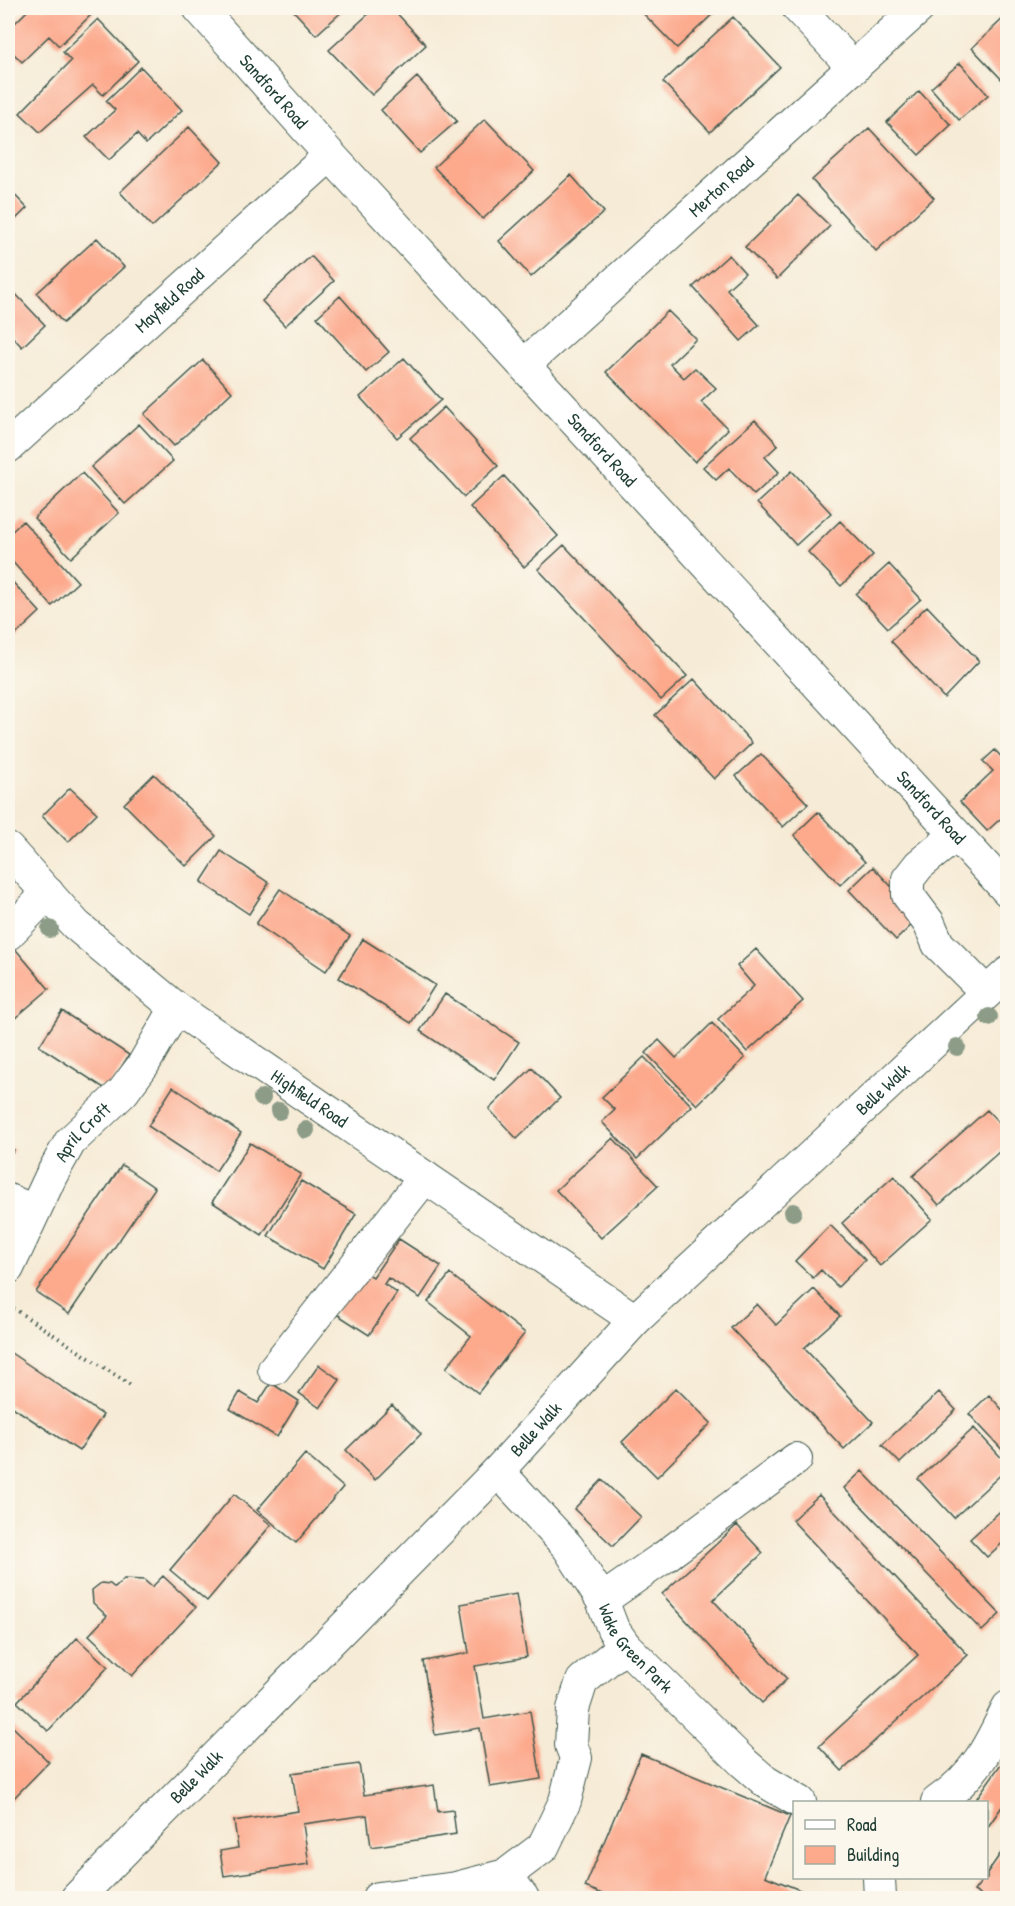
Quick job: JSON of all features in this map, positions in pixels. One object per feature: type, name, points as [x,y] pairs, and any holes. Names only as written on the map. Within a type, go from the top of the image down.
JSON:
[{"type":"street","name":"Sandford Road","points":[[199,8],[330,155],[1008,891]]},
{"type":"street","points":[[798,8],[854,68]]},
{"type":"street","name":"Merton Road","points":[[524,365],[919,8]]},
{"type":"street","name":"Mayfield Road","points":[[8,447],[330,155]]},
{"type":"street","points":[[956,835],[913,872],[908,879],[908,895],[929,923],[938,944],[997,983]]},
{"type":"street","name":"Highfield Road","points":[[8,849],[76,925],[177,1008],[635,1320]]},
{"type":"street","points":[[8,934],[48,893]]},
{"type":"street","name":"Belle Walk","points":[[77,1899],[498,1471],[635,1320],[997,983]]},
{"type":"street","name":"April Croft","points":[[8,1268],[21,1205],[51,1176],[70,1142],[123,1092],[143,1065],[177,1008]]},
{"type":"street","points":[[274,1369],[425,1177]]},
{"type":"street","points":[[602,1600],[796,1459]]},
{"type":"street","name":"Wake Green Park","points":[[498,1471],[568,1547],[602,1600],[613,1629],[625,1646],[744,1763],[766,1782],[797,1801]]},
{"type":"street","points":[[378,1899],[456,1888],[515,1887],[543,1847],[566,1801],[576,1758],[571,1745],[573,1709],[582,1681],[625,1646]]},
{"type":"street","points":[[940,1801],[976,1767],[1008,1707]]},
{"type":"street","points":[[879,1879],[880,1899]]},
{"type":"path","points":[[8,1305],[132,1386]]},
{"type":"building","points":[[23,8],[90,8],[94,12],[59,46],[49,36],[22,62],[8,48],[8,30],[27,11]]},
{"type":"building","points":[[291,8],[346,8],[316,35]]},
{"type":"building","points":[[375,8],[392,8],[426,45],[372,95],[329,50]]},
{"type":"building","points":[[638,8],[719,8],[677,48]]},
{"type":"building","points":[[1008,14],[1008,86],[972,48]]},
{"type":"building","points":[[733,17],[780,67],[710,132],[663,82]]},
{"type":"building","points":[[98,19],[138,61],[103,95],[93,85],[40,132],[20,113],[71,61],[63,52]]},
{"type":"building","points":[[960,63],[988,95],[959,120],[931,88]]},
{"type":"building","points":[[141,67],[182,110],[146,144],[137,134],[109,160],[86,137],[115,110],[106,101]]},
{"type":"building","points":[[417,77],[457,121],[420,153],[381,110]]},
{"type":"building","points":[[919,91],[951,125],[919,155],[887,122]]},
{"type":"building","points":[[485,119],[534,171],[483,219],[434,167]]},
{"type":"building","points":[[189,127],[222,162],[152,227],[120,192]]},
{"type":"building","points":[[869,128],[934,198],[876,251],[812,180]]},
{"type":"building","points":[[571,175],[604,212],[531,277],[499,241]]},
{"type":"building","points":[[8,188],[27,208],[8,227]]},
{"type":"building","points":[[798,195],[830,226],[777,279],[745,247]]},
{"type":"building","points":[[97,238],[124,267],[63,323],[37,293]]},
{"type":"building","points":[[729,255],[745,273],[727,289],[759,325],[741,341],[693,287]]},
{"type":"building","points":[[311,256],[334,281],[285,326],[262,301]]},
{"type":"building","points":[[10,288],[45,325],[22,347],[8,332],[8,290]]},
{"type":"building","points":[[340,296],[389,352],[366,372],[317,317]]},
{"type":"building","points":[[668,311],[696,339],[670,364],[684,378],[695,368],[716,388],[701,402],[728,429],[695,462],[606,372]]},
{"type":"building","points":[[404,358],[441,400],[397,438],[360,397]]},
{"type":"building","points":[[203,360],[232,392],[174,446],[144,414]]},
{"type":"building","points":[[444,407],[498,466],[464,497],[410,438]]},
{"type":"building","points":[[755,420],[778,445],[765,457],[779,472],[754,495],[729,468],[716,480],[703,467]]},
{"type":"building","points":[[139,424],[173,461],[125,504],[91,467]]},
{"type":"building","points":[[792,471],[831,513],[796,545],[757,503]]},
{"type":"building","points":[[82,473],[119,513],[71,558],[34,518]]},
{"type":"building","points":[[504,476],[558,536],[524,567],[470,507]]},
{"type":"building","points":[[23,521],[78,582],[52,606],[8,557],[8,535]]},
{"type":"building","points":[[840,521],[873,555],[841,586],[808,552]]},
{"type":"building","points":[[564,545],[687,676],[661,700],[538,569]]},
{"type":"building","points":[[889,564],[921,599],[888,628],[856,594]]},
{"type":"building","points":[[8,577],[40,612],[8,642]]},
{"type":"building","points":[[927,606],[979,661],[944,698],[891,641]]},
{"type":"building","points":[[694,679],[752,743],[714,779],[655,715]]},
{"type":"building","points":[[995,750],[1008,764],[1008,812],[987,831],[960,802],[993,771],[983,761]]},
{"type":"building","points":[[761,754],[808,804],[783,827],[736,776]]},
{"type":"building","points":[[154,774],[216,836],[186,866],[124,804]]},
{"type":"building","points":[[70,788],[97,813],[68,842],[42,816]]},
{"type":"building","points":[[818,812],[865,862],[840,885],[794,835]]},
{"type":"building","points":[[221,851],[269,883],[249,914],[201,882]]},
{"type":"building","points":[[873,867],[920,917],[896,940],[849,890]]},
{"type":"building","points":[[280,889],[350,936],[326,971],[256,924]]},
{"type":"building","points":[[363,939],[435,985],[411,1023],[339,978]]},
{"type":"building","points":[[12,945],[49,989],[8,1024],[8,949]]},
{"type":"building","points":[[756,949],[803,1001],[747,1052],[718,1019],[754,986],[737,966]]},
{"type":"building","points":[[445,994],[519,1042],[494,1080],[420,1031]]},
{"type":"building","points":[[62,1011],[129,1055],[107,1090],[39,1046]]},
{"type":"building","points":[[712,1023],[745,1058],[697,1105],[646,1053],[659,1040],[676,1058]]},
{"type":"building","points":[[644,1057],[692,1106],[637,1159],[602,1122],[615,1110],[602,1097]]},
{"type":"building","points":[[532,1068],[560,1098],[517,1139],[489,1109]]},
{"type":"building","points":[[173,1087],[241,1133],[216,1171],[148,1126]]},
{"type":"building","points":[[987,1110],[1008,1132],[1008,1144],[939,1205],[913,1176]]},
{"type":"building","points":[[613,1138],[658,1186],[601,1238],[556,1190]]},
{"type":"building","points":[[250,1143],[301,1174],[262,1235],[212,1202]]},
{"type":"building","points":[[8,1146],[14,1150],[8,1159]]},
{"type":"building","points":[[122,1165],[155,1188],[69,1314],[36,1292]]},
{"type":"building","points":[[894,1176],[932,1219],[880,1266],[842,1223]]},
{"type":"building","points":[[301,1181],[356,1214],[323,1269],[268,1236]]},
{"type":"building","points":[[830,1225],[865,1260],[838,1287],[821,1270],[813,1278],[795,1261]]},
{"type":"building","points":[[399,1239],[441,1266],[420,1298],[388,1278],[384,1284],[397,1293],[369,1335],[335,1313],[363,1271],[373,1277]]},
{"type":"building","points":[[450,1274],[525,1333],[478,1393],[446,1368],[471,1336],[428,1302]]},
{"type":"building","points":[[814,1289],[840,1316],[804,1348],[873,1422],[844,1449],[731,1328],[757,1304],[776,1325]]},
{"type":"building","points":[[8,1351],[103,1415],[79,1451],[8,1404]]},
{"type":"building","points":[[319,1365],[340,1380],[320,1408],[299,1393]]},
{"type":"building","points":[[271,1383],[299,1401],[277,1437],[230,1409],[240,1392],[258,1403]]},
{"type":"building","points":[[676,1388],[711,1423],[657,1477],[622,1442]]},
{"type":"building","points":[[939,1392],[956,1410],[900,1463],[882,1445]]},
{"type":"building","points":[[989,1395],[1008,1416],[1008,1456],[969,1414]]},
{"type":"building","points":[[392,1405],[421,1434],[375,1480],[346,1450]]},
{"type":"building","points":[[974,1428],[1008,1465],[1008,1468],[954,1518],[918,1479]]},
{"type":"building","points":[[305,1454],[343,1487],[296,1543],[257,1510]]},
{"type":"building","points":[[862,1471],[1000,1614],[982,1631],[844,1488]]},
{"type":"building","points":[[602,1480],[641,1517],[613,1546],[574,1509]]},
{"type":"building","points":[[234,1494],[271,1525],[207,1601],[170,1570]]},
{"type":"building","points":[[819,1495],[968,1655],[842,1771],[819,1746],[918,1655],[792,1520]]},
{"type":"building","points":[[1008,1504],[1008,1538],[987,1557],[970,1539]]},
{"type":"building","points":[[737,1525],[763,1553],[713,1600],[787,1679],[762,1703],[662,1594]]},
{"type":"building","points":[[163,1576],[196,1607],[132,1676],[89,1635],[107,1616],[93,1603],[92,1590],[101,1583],[110,1584],[115,1588],[124,1579],[144,1580],[152,1587]]},
{"type":"building","points":[[516,1594],[527,1657],[475,1666],[484,1719],[530,1711],[541,1779],[490,1787],[480,1728],[435,1735],[423,1661],[469,1653],[461,1604]]},
{"type":"building","points":[[77,1638],[108,1667],[48,1731],[17,1702]]},
{"type":"building","points":[[13,1727],[49,1762],[8,1804],[8,1732]]},
{"type":"building","points":[[641,1754],[790,1816],[765,1876],[820,1898],[613,1898],[585,1887]]},
{"type":"building","points":[[1008,1754],[1008,1798],[988,1827],[988,1801],[975,1801]]},
{"type":"building","points":[[359,1764],[364,1795],[434,1785],[438,1812],[453,1810],[456,1834],[371,1847],[367,1815],[303,1824],[309,1864],[224,1876],[220,1851],[238,1848],[234,1821],[298,1811],[292,1773]]},
{"type":"building","points":[[1008,1843],[1008,1890],[1002,1898],[985,1898],[974,1891],[983,1879],[988,1879],[988,1872]]}]
